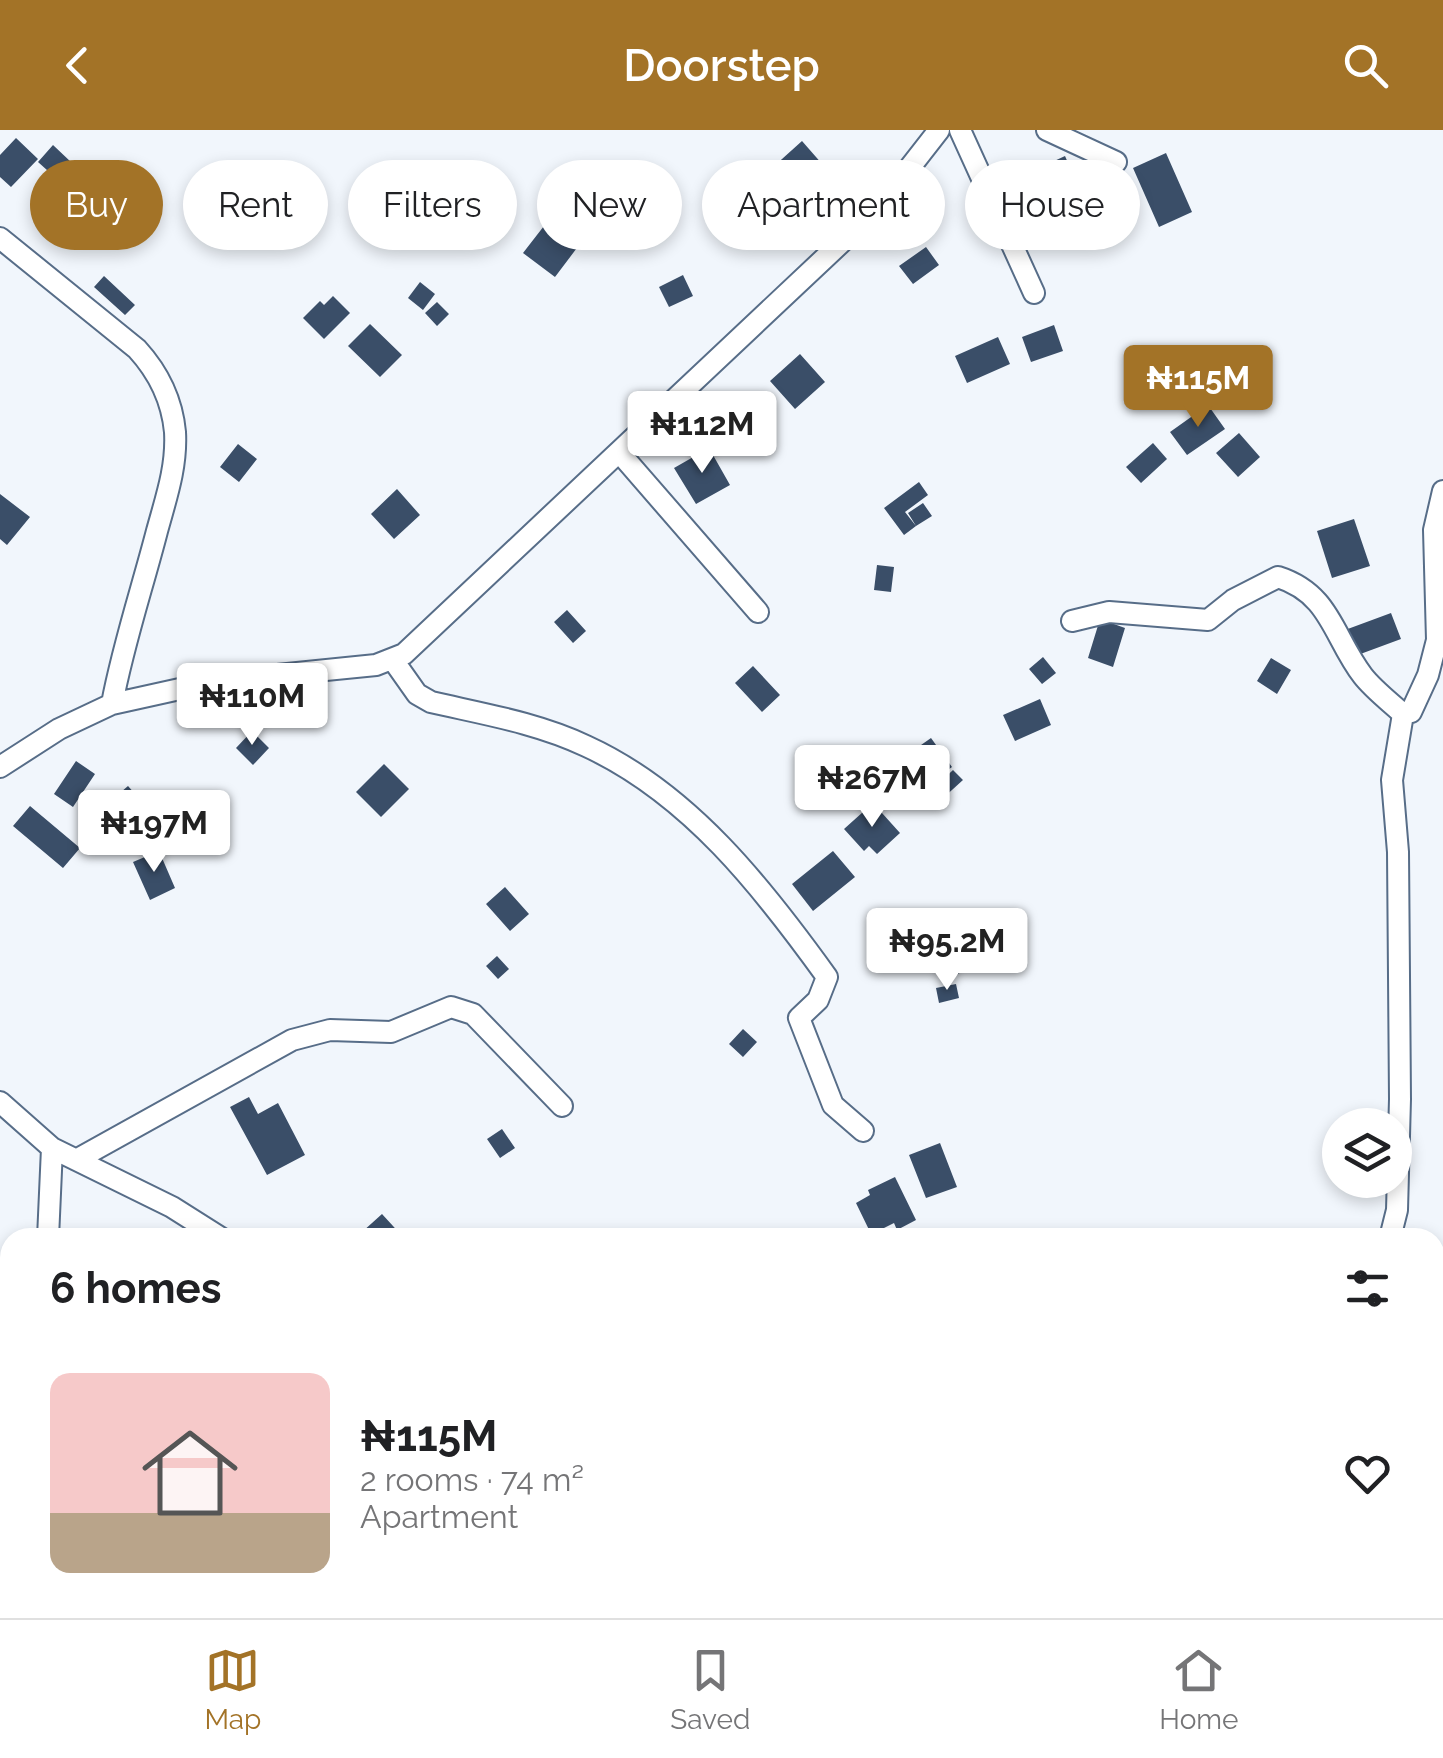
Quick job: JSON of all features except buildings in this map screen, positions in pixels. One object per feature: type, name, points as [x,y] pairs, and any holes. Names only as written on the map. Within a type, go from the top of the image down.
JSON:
[{"type":"street","points":[[0,766],[59,729],[112,704],[167,689],[324,672],[393,660],[434,630],[484,577],[879,207],[939,130]]},
{"type":"street","points":[[960,130],[1034,293]]},
{"type":"street","points":[[1047,130],[1112,160]]},
{"type":"street","points":[[0,238],[137,349],[152,365],[168,402],[174,431],[172,484],[122,651],[112,704]]},
{"type":"street","points":[[619,452],[758,612]]},
{"type":"street","points":[[1403,714],[1411,712],[1437,640],[1434,530],[1443,491]]},
{"type":"street","points":[[1072,620],[1109,612],[1208,620],[1234,600],[1278,577],[1298,584],[1323,606],[1363,675],[1403,714]]},
{"type":"street","points":[[393,660],[417,694],[432,702],[537,728],[586,745],[626,767],[733,857],[827,977],[818,1000],[799,1018],[834,1104],[863,1131]]},
{"type":"street","points":[[1392,1228],[1396,1210],[1400,1060],[1398,852],[1392,780],[1403,714]]},
{"type":"street","points":[[76,1160],[292,1040],[330,1030],[391,1032],[451,1007],[473,1014],[562,1106]]},
{"type":"street","points":[[0,1102],[52,1148],[172,1207],[205,1228]]},
{"type":"street","points":[[48,1228],[52,1148]]}]
